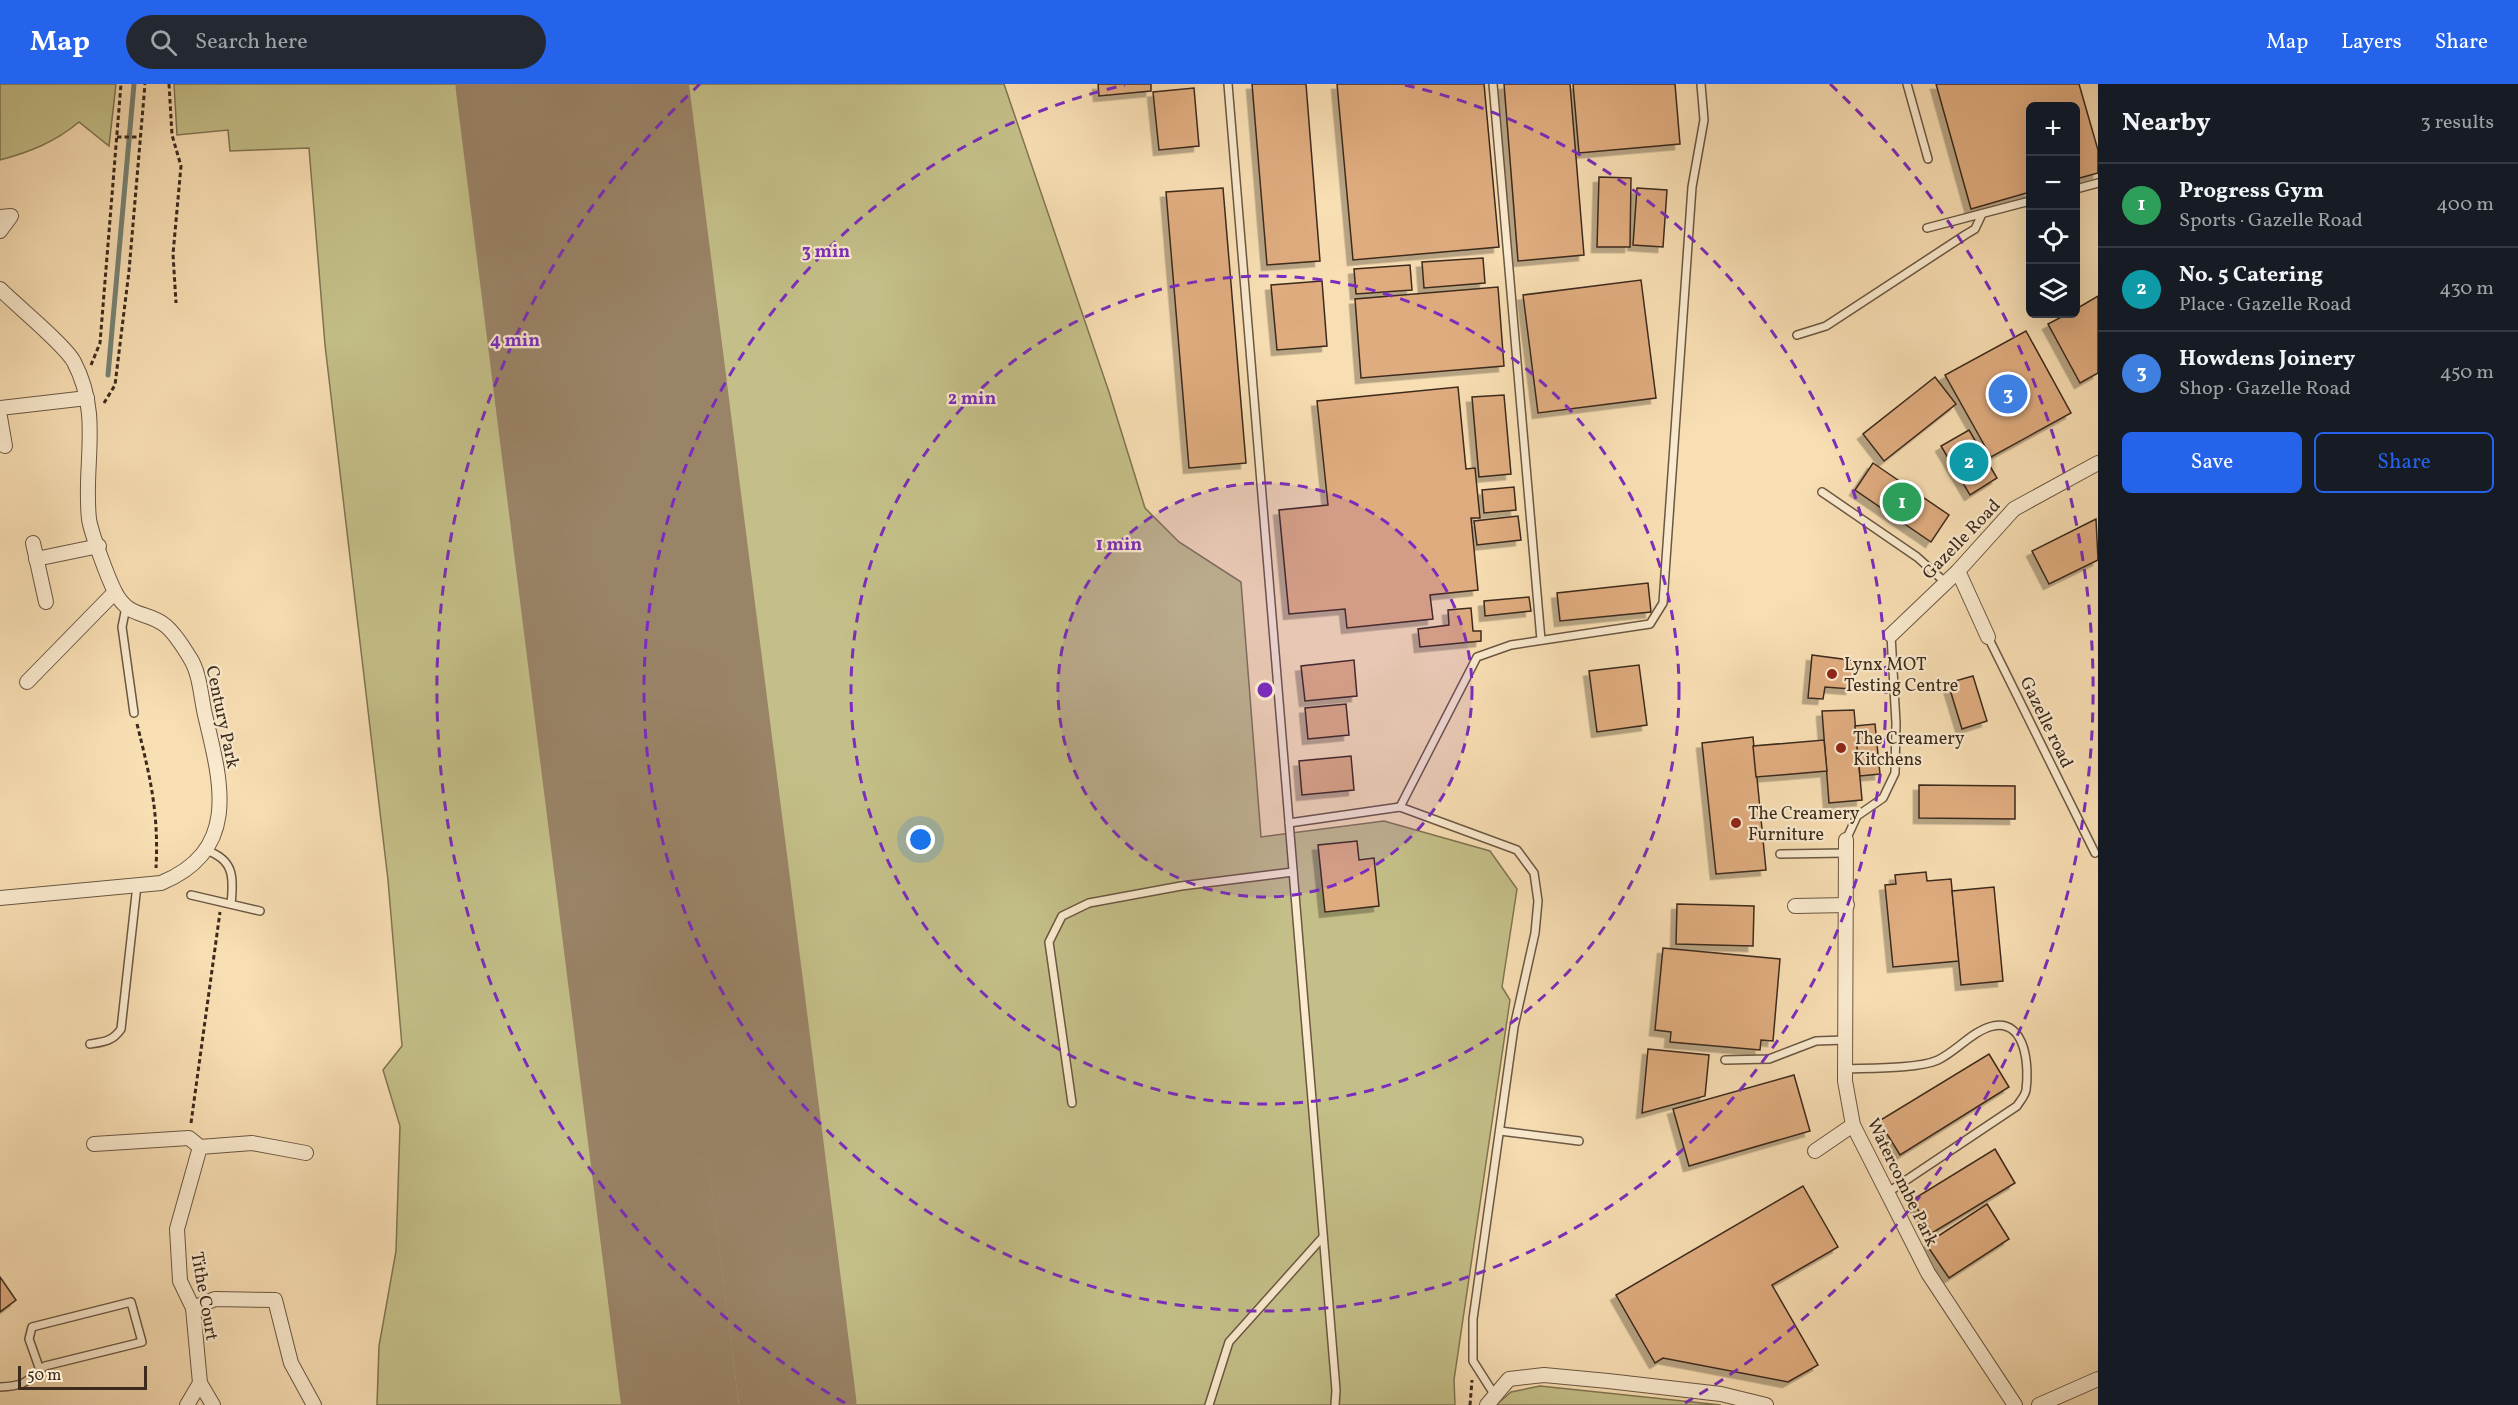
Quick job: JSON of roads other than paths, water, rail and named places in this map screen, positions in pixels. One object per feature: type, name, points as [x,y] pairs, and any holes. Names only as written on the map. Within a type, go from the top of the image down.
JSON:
[{"type":"street","points":[[0,217],[11,216],[0,231]]},
{"type":"street","name":"Century Park","points":[[0,289],[73,360],[83,383],[92,422],[89,520],[115,592],[126,607],[165,625],[192,660],[215,759],[222,802],[217,826],[205,850]]},
{"type":"street","points":[[0,408],[87,398]]},
{"type":"street","points":[[0,417],[5,446]]},
{"type":"street","name":"Gazelle Road","points":[[1891,635],[1958,571],[2014,508],[2098,464]]},
{"type":"street","points":[[33,543],[46,602]]},
{"type":"street","points":[[36,559],[99,546]]},
{"type":"street","points":[[1958,571],[1988,637]]},
{"type":"street","points":[[27,682],[115,592]]},
{"type":"street","name":"Watercombe Park","points":[[1846,846],[1845,1069],[1853,1125],[1928,1273],[2015,1405]]},
{"type":"street","points":[[0,898],[156,884],[176,877],[205,850]]},
{"type":"street","points":[[1795,906],[1847,905]]},
{"type":"street","points":[[1815,1151],[1853,1125]]},
{"type":"street","name":"Tithe Court","points":[[195,1142],[177,1230],[180,1281],[193,1308],[200,1383],[213,1405]]},
{"type":"street","points":[[94,1144],[252,1143],[306,1153]]},
{"type":"street","points":[[193,1308],[215,1299],[275,1300],[291,1363],[314,1405]]},
{"type":"street","points":[[1491,1399],[1509,1379],[1544,1375],[1721,1394],[1766,1405]]},
{"type":"street","points":[[2040,1405],[2098,1379]]},
{"type":"street","points":[[188,1405],[200,1383]]},
{"type":"lane","points":[[1228,84],[1336,1390],[1335,1405]]},
{"type":"lane","points":[[1493,84],[1541,640]]},
{"type":"lane","points":[[1400,807],[1477,657],[1511,645],[1650,624],[1663,603],[1692,187],[1704,120],[1701,84]]},
{"type":"lane","points":[[1907,84],[1928,159]]},
{"type":"lane","points":[[2080,188],[2098,183]]},
{"type":"lane","points":[[1927,228],[2026,202]]},
{"type":"lane","points":[[1797,335],[1826,326],[1975,229],[1982,214]]},
{"type":"lane","points":[[1822,492],[1917,558],[1946,583]]},
{"type":"lane","points":[[126,607],[122,627],[134,713]]},
{"type":"lane","points":[[1780,854],[1846,846],[1857,816],[1883,798],[1895,773],[1896,723],[1891,635]]},
{"type":"lane","name":"Gazelle road","points":[[1988,637],[2095,853]]},
{"type":"lane","points":[[1289,823],[1400,807],[1517,850],[1534,873],[1538,901],[1535,933],[1514,1028],[1473,1319],[1473,1362],[1491,1399]]},
{"type":"lane","points":[[205,850],[218,854],[228,864],[234,882],[231,904]]},
{"type":"lane","points":[[1072,1103],[1049,942],[1062,916],[1089,903],[1181,886],[1293,872]]},
{"type":"lane","points":[[90,1044],[106,1042],[116,1037],[122,1029],[137,885]]},
{"type":"lane","points":[[191,895],[260,911]]},
{"type":"lane","points":[[1845,1069],[1938,1060],[1978,1033],[1995,1025],[2008,1028],[2019,1035],[2025,1051],[2026,1093],[2017,1107],[1887,1193]]},
{"type":"lane","points":[[1725,1060],[1769,1059],[1816,1041],[1845,1040]]},
{"type":"lane","points":[[1500,1131],[1580,1141]]},
{"type":"lane","points":[[1209,1405],[1229,1342],[1323,1237]]},
{"type":"lane","points":[[0,1387],[21,1386],[45,1366],[142,1342],[131,1302],[32,1327],[29,1339],[40,1370]]},
{"type":"waterway","points":[[108,375],[134,84]]},
{"type":"place","name":"Howdens Joinery","points":[[2008,394]]},
{"type":"place","name":"No. 5 Catering","points":[[1969,462]]},
{"type":"place","name":"Progress Gym","points":[[1902,502]]},
{"type":"place","name":"Lynx MOT Testing Centre","points":[[1832,674]]},
{"type":"place","name":"The Creamery Kitchens","points":[[1841,748]]},
{"type":"place","name":"The Creamery Furniture","points":[[1736,823]]}]
